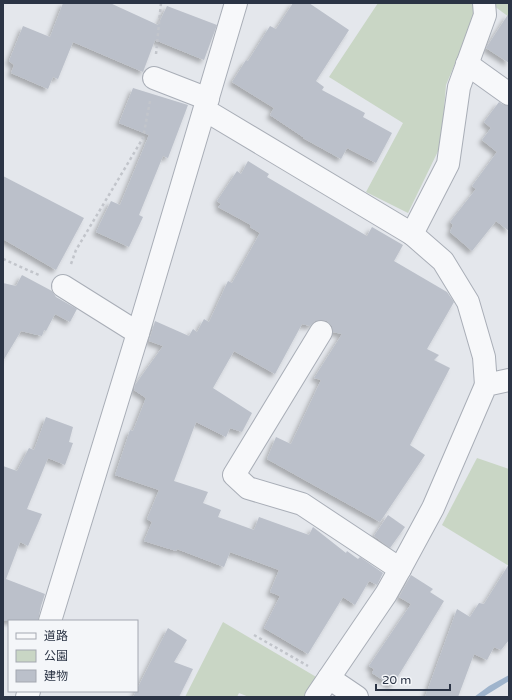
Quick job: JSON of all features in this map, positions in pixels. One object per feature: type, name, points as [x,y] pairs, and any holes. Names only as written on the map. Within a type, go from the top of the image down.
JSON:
[{"type":"street","points":[[50,620],[138,333],[236,3]]},
{"type":"street","points":[[412,234],[448,164],[459,87],[486,15],[484,3]]},
{"type":"street","points":[[467,64],[509,94]]},
{"type":"street","points":[[154,78],[206,104],[412,234],[443,261],[468,302],[484,357],[486,385],[433,508],[386,594],[316,697]]},
{"type":"street","points":[[63,286],[138,333]]},
{"type":"street","points":[[321,332],[234,475],[248,488],[302,504],[400,569]]},
{"type":"street","points":[[486,385],[509,380]]},
{"type":"street","points":[[329,678],[357,697]]},
{"type":"path","points":[[3,259],[63,286],[76,250],[143,138],[154,78],[161,3]]},
{"type":"path","points":[[254,635],[329,678]]},
{"type":"green space","points":[[378,3],[480,4],[446,85],[441,145],[408,213],[366,192],[403,123],[329,77]]},
{"type":"green space","points":[[490,3],[509,3],[509,17]]},
{"type":"green space","points":[[477,458],[509,469],[509,566],[442,525]]},
{"type":"green space","points":[[223,622],[318,678],[305,697],[249,697],[239,693],[237,697],[185,697]]},
{"type":"water","points":[[509,675],[509,681],[483,697],[474,697],[489,686]]},
{"type":"building","points":[[63,3],[110,3],[158,25],[167,6],[217,25],[204,60],[155,40],[143,72],[73,42],[58,79],[53,77],[48,89],[11,73],[14,65],[9,61],[23,26],[50,37]]},
{"type":"building","points":[[293,3],[309,3],[349,30],[316,81],[324,87],[322,90],[365,113],[363,117],[392,133],[376,163],[347,148],[341,159],[303,138],[270,115],[274,108],[232,82],[246,60],[248,61],[270,26],[276,29]]},
{"type":"building","points":[[509,13],[509,63],[486,48]]},
{"type":"building","points":[[133,88],[188,105],[168,158],[163,156],[139,215],[143,217],[129,247],[96,232],[111,201],[120,205],[149,135],[119,123]]},
{"type":"building","points":[[499,102],[509,106],[509,231],[496,221],[472,251],[450,232],[453,225],[450,222],[476,189],[472,186],[497,152],[482,140],[491,128],[484,122]]},
{"type":"building","points":[[248,161],[269,174],[267,177],[367,236],[372,227],[403,245],[394,261],[447,292],[454,302],[427,349],[439,355],[434,360],[450,368],[410,445],[425,455],[380,522],[267,459],[276,437],[291,444],[321,380],[314,378],[342,334],[333,332],[332,326],[327,321],[315,321],[310,326],[302,324],[275,374],[234,351],[213,388],[252,413],[242,432],[230,428],[226,437],[196,422],[174,481],[208,492],[203,503],[221,510],[218,517],[254,530],[259,517],[309,535],[313,527],[346,553],[347,551],[358,559],[360,557],[383,573],[377,585],[369,581],[355,605],[343,597],[308,654],[264,628],[280,596],[270,592],[279,570],[230,552],[224,567],[177,549],[176,551],[144,541],[152,522],[147,519],[159,490],[115,475],[130,430],[133,431],[146,398],[134,390],[135,385],[163,346],[149,341],[155,321],[189,336],[193,329],[197,332],[204,319],[209,322],[228,281],[232,283],[260,233],[250,227],[251,225],[218,207],[221,204],[217,201],[237,171],[241,174]]},
{"type":"building","points":[[3,176],[84,218],[56,270],[3,239]]},
{"type":"building","points":[[22,275],[52,291],[56,297],[77,309],[70,322],[55,314],[46,331],[44,330],[42,336],[21,331],[3,361],[3,283],[16,286]]},
{"type":"building","points":[[46,417],[73,427],[69,442],[73,443],[65,465],[48,458],[27,509],[42,514],[28,546],[20,542],[6,579],[45,594],[38,620],[3,621],[3,466],[17,471],[29,448],[34,450]]},
{"type":"building","points":[[388,515],[405,527],[390,548],[374,536]]},
{"type":"building","points":[[509,564],[509,640],[501,650],[494,647],[487,660],[474,654],[458,697],[425,697],[457,609],[470,617],[479,603],[484,604]]},
{"type":"building","points":[[411,575],[433,589],[430,592],[444,601],[392,686],[372,673],[374,669],[369,666],[411,604],[399,597]]},
{"type":"building","points":[[168,628],[187,640],[174,662],[193,669],[179,697],[133,697],[136,692],[138,692],[138,687]]}]
